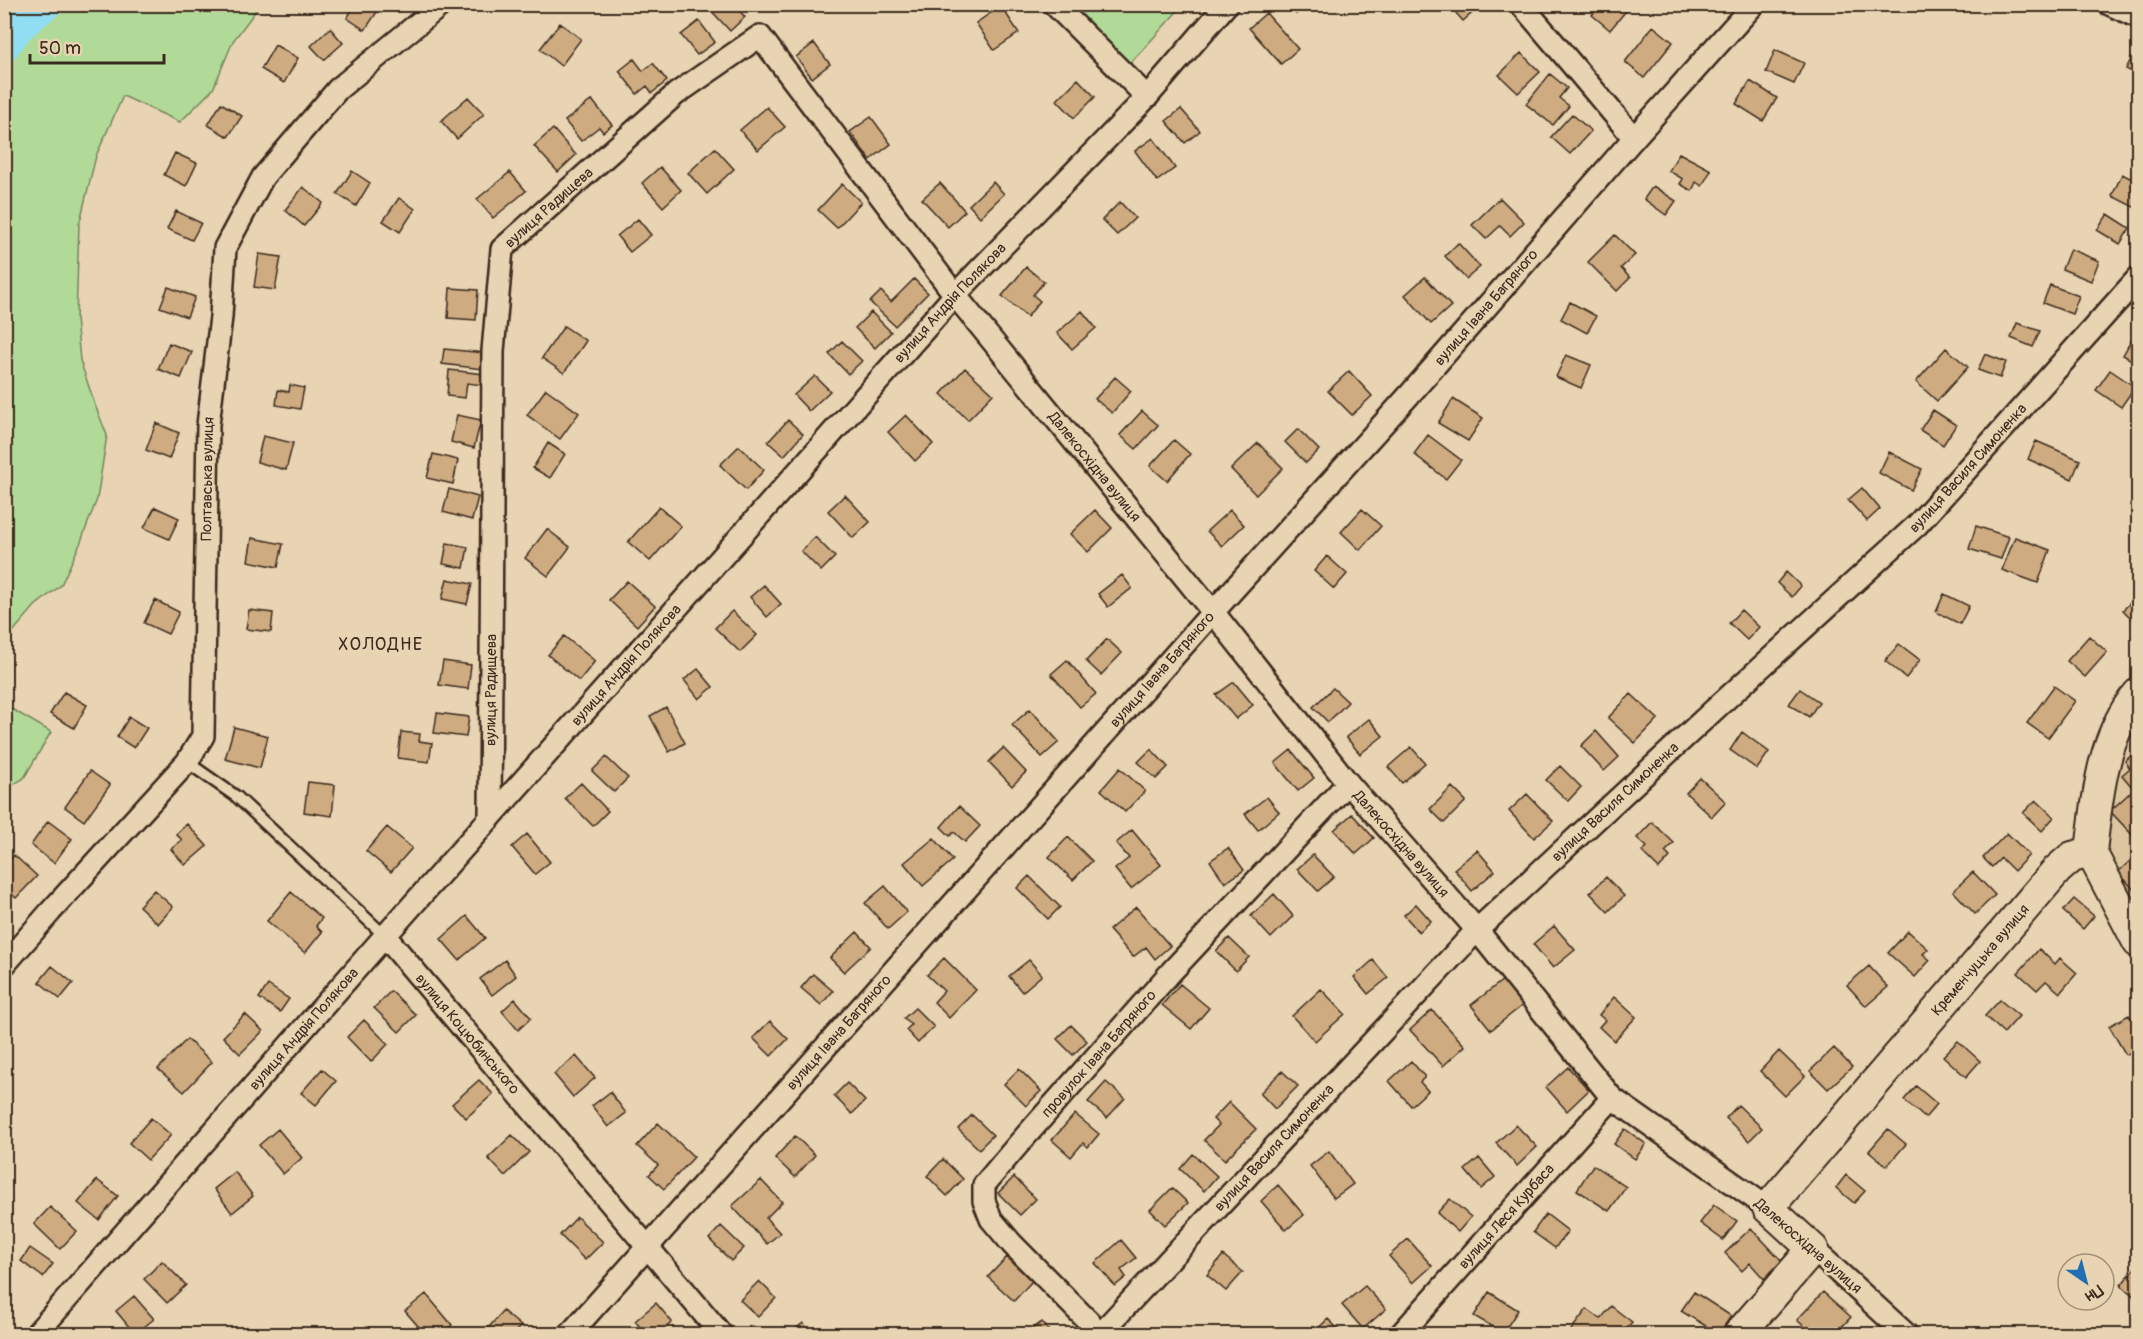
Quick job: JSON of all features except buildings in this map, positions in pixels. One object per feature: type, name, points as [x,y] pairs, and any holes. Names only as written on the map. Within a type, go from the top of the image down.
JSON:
[{"type":"street","name":"Полтавська вулиця","points":[[4,965],[187,762],[203,736],[208,425],[221,317],[225,248],[263,177],[338,89],[442,4]]},
{"type":"street","points":[[1054,4],[1147,97]]},
{"type":"street","name":"вулиця Андрія Полякова","points":[[36,1335],[489,818],[955,295],[1147,97],[1227,4]]},
{"type":"street","points":[[1521,4],[1634,138]]},
{"type":"street","name":"вулиця Івана Багряного","points":[[570,1335],[1213,612],[1411,393],[1754,4]]},
{"type":"street","points":[[2109,4],[2139,17]]},
{"type":"street","name":"вулиця Радищева","points":[[489,818],[492,351],[502,249],[676,94],[759,36],[955,295]]},
{"type":"street","name":"вулиця Василя Симоненка","points":[[1101,1334],[1477,930],[1917,525],[2139,278]]},
{"type":"street","name":"Далекосхідна вулиця","points":[[955,295],[1213,612],[1348,783],[1477,930],[1611,1098],[1768,1208],[1906,1335]]},
{"type":"street","points":[[2139,694],[2126,709],[2109,750],[2097,804],[2091,852],[2139,942]]},
{"type":"street","name":"провулок Івана Багряного","points":[[1101,1334],[1012,1244],[991,1219],[984,1200],[984,1185],[1172,972],[1348,783]]},
{"type":"street","name":"Кременчуцька вулиця","points":[[1768,1208],[2057,870],[2072,857],[2091,852]]},
{"type":"street","name":"вулиця Коцюбинського","points":[[385,936],[721,1335]]},
{"type":"street","name":"вулиця Леся Курбаса","points":[[1401,1335],[1611,1098]]},
{"type":"street","points":[[1739,1335],[1813,1249]]},
{"type":"lane","name":"вулиця Коцюбинського","points":[[187,762],[237,797],[385,936]]},
{"type":"shaded area","points":[[2138,739],[2138,911],[2115,875],[2108,848],[2105,800],[2118,762]]},
{"type":"green space","points":[[5,4],[260,5],[233,41],[213,89],[180,122],[123,96],[96,156],[79,225],[76,319],[80,360],[107,435],[97,499],[61,585],[35,606],[5,641]]},
{"type":"green space","points":[[1070,5],[1183,5],[1127,67]]},
{"type":"green space","points":[[5,705],[51,732],[24,778],[5,790]]},
{"type":"waterway","points":[[4,46],[18,27],[46,4]]},
{"type":"district","name":"ХОЛОДНЕ","points":[[381,644]]}]
